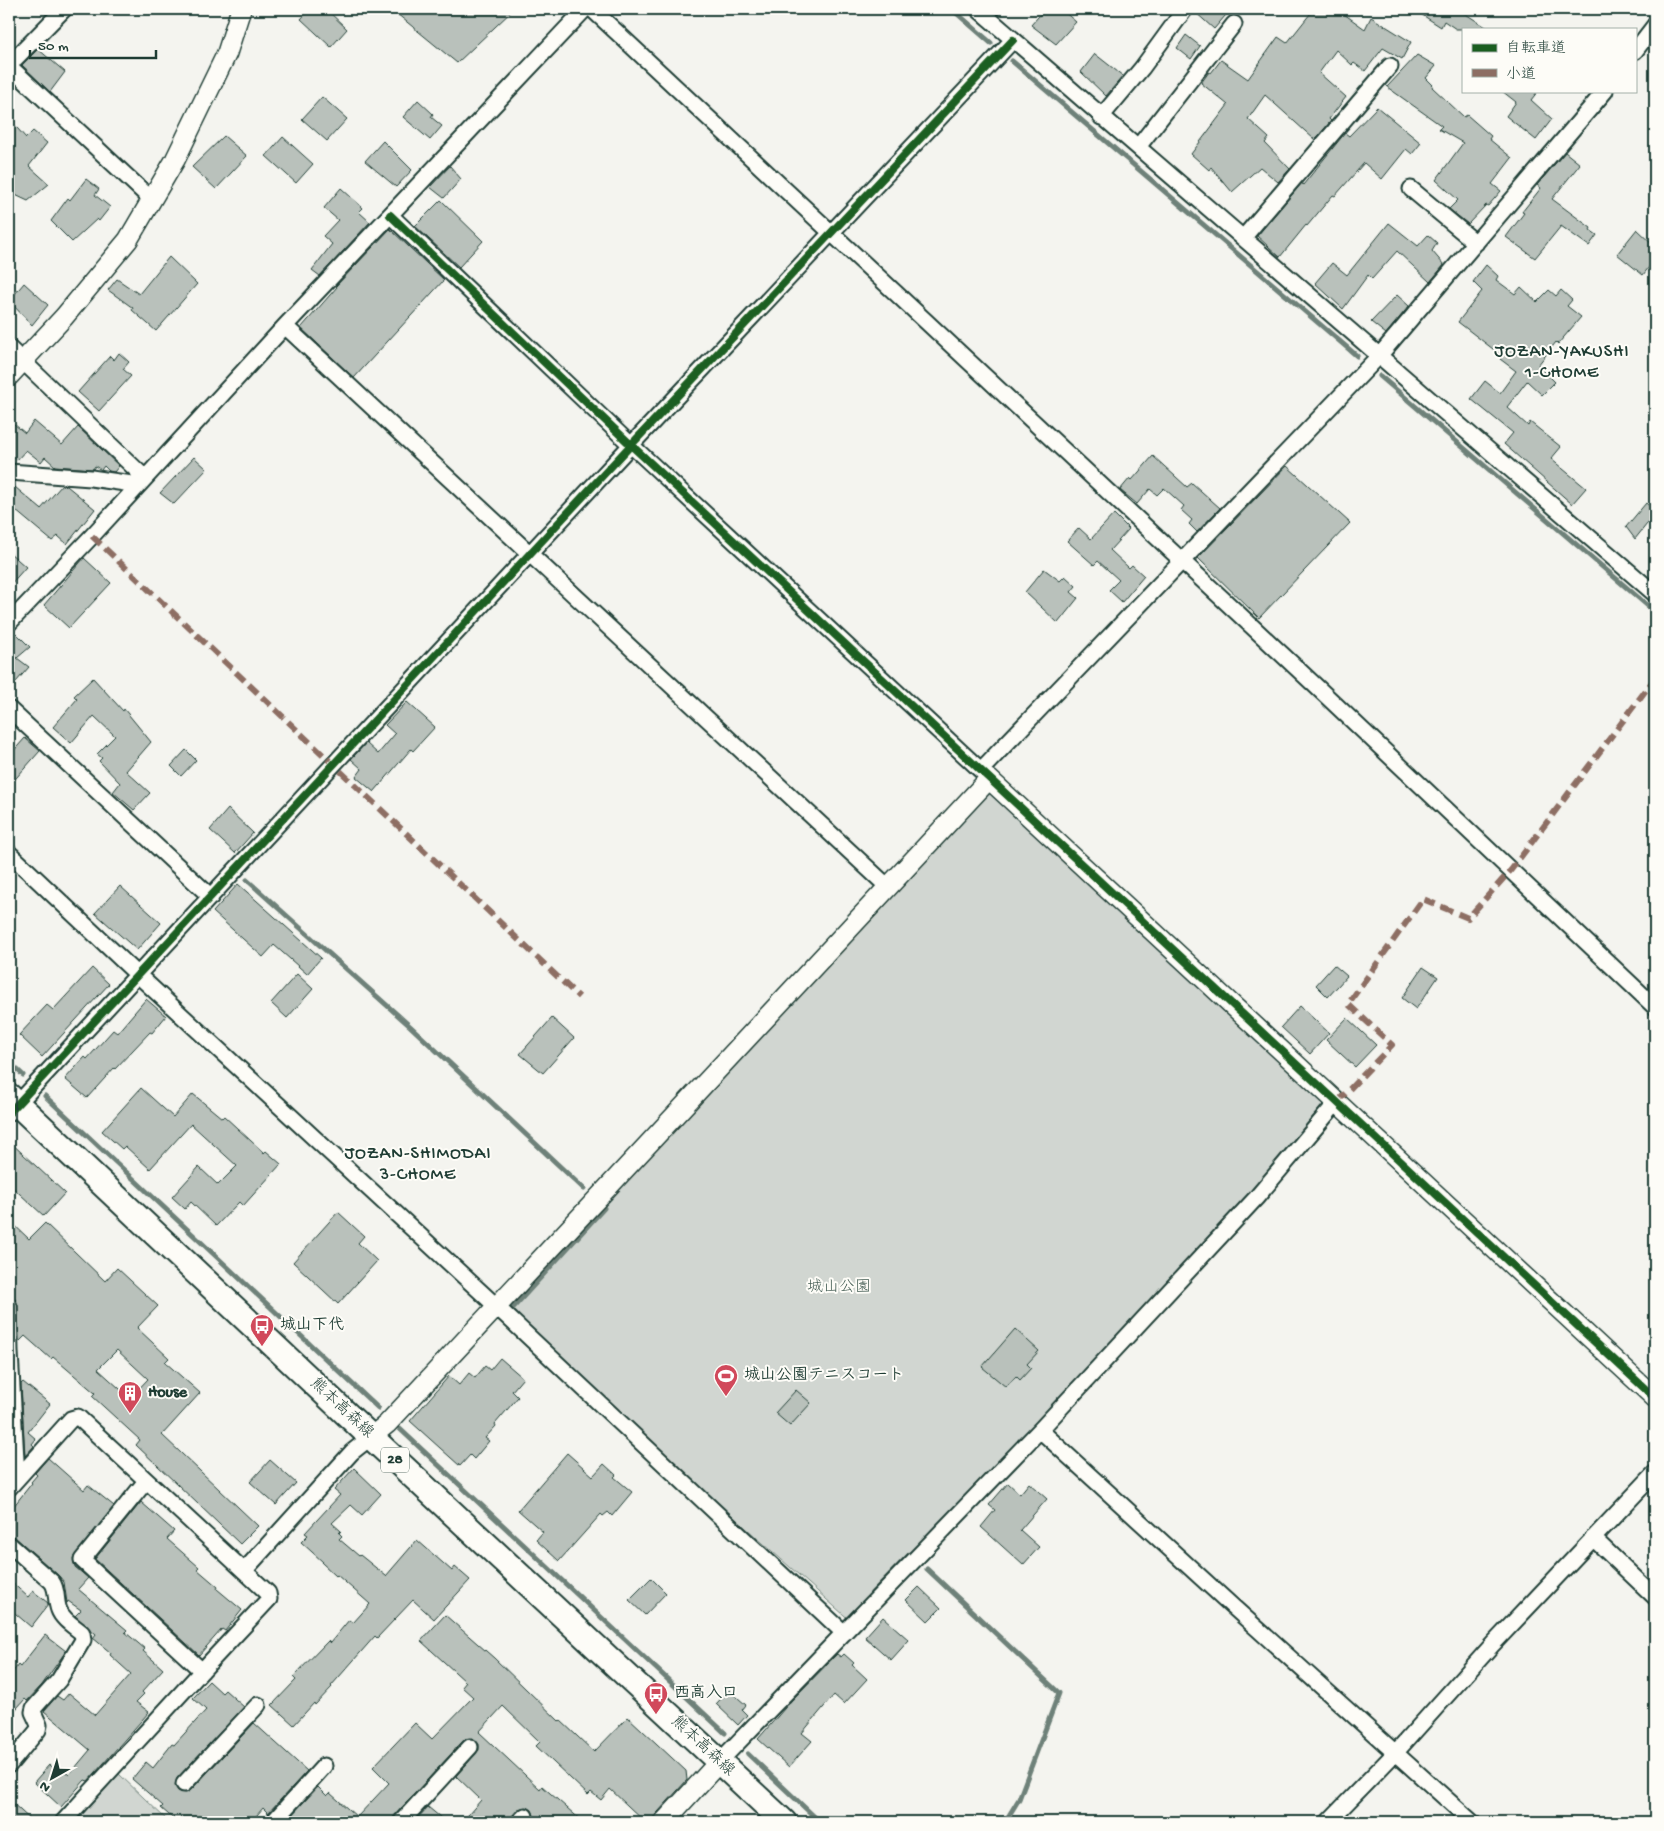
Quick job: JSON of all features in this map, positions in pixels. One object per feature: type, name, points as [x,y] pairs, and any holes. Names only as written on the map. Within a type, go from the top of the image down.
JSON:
[{"type":"main road","name":"熊本高森線","points":[[12,1104],[784,1822]]},
{"type":"street","points":[[64,9],[9,66],[152,200]]},
{"type":"street","points":[[9,376],[64,317],[128,240],[175,160],[228,53],[241,9]]},
{"type":"street","points":[[9,623],[285,326],[585,9]]},
{"type":"street","points":[[592,9],[1319,689],[1655,1007]]},
{"type":"street","points":[[978,9],[1655,594]]},
{"type":"street","points":[[1101,117],[1142,68],[1185,9]]},
{"type":"street","points":[[1138,148],[1234,24]]},
{"type":"street","points":[[1636,50],[1655,24]]},
{"type":"street","points":[[12,1104],[138,976],[631,444],[1013,40]]},
{"type":"street","points":[[1243,238],[1390,66]]},
{"type":"street","points":[[244,1570],[352,1452],[387,1424],[888,886],[985,774],[1182,561],[1379,356],[1604,92]]},
{"type":"street","points":[[1411,189],[1476,243]]},
{"type":"street","points":[[390,215],[631,444],[1655,1398]]},
{"type":"street","points":[[285,326],[888,886]]},
{"type":"street","points":[[9,348],[142,482]]},
{"type":"street","points":[[9,472],[142,482]]},
{"type":"street","points":[[9,709],[211,896]]},
{"type":"street","points":[[9,853],[138,976],[496,1306],[844,1633]]},
{"type":"street","points":[[664,1822],[719,1762],[1040,1430],[1256,1198],[1337,1102]]},
{"type":"street","points":[[10,1306],[9,1352],[13,1483]]},
{"type":"street","points":[[13,1483],[71,1419],[78,1417],[268,1593],[269,1600],[62,1822]]},
{"type":"street","points":[[1040,1430],[1230,1605],[1472,1822]]},
{"type":"street","points":[[1328,1822],[1396,1752],[1492,1644],[1655,1473]]},
{"type":"street","points":[[146,1481],[82,1560],[202,1671]]},
{"type":"street","points":[[1593,1538],[1655,1597]]},
{"type":"street","points":[[9,1544],[56,1587],[58,1609],[82,1633],[83,1640],[59,1680],[34,1708],[33,1712],[39,1725],[38,1730],[9,1765]]},
{"type":"street","points":[[184,1784],[258,1705]]},
{"type":"street","points":[[401,1822],[470,1747]]},
{"type":"street","points":[[273,1822],[324,1766]]},
{"type":"green space","name":"城山公園","points":[[989,779],[1337,1102],[853,1623],[496,1306]]},
{"type":"green space","points":[[119,1774],[169,1822],[75,1822]]},
{"type":"building","points":[[310,9],[326,9],[347,29],[331,47],[301,19]]},
{"type":"building","points":[[391,9],[514,9],[457,63]]},
{"type":"building","points":[[1045,9],[1061,9],[1076,22],[1056,44],[1031,25]]},
{"type":"building","points":[[1194,9],[1231,9],[1214,29]]},
{"type":"building","points":[[1314,9],[1337,9],[1365,29],[1371,17],[1411,42],[1402,59],[1383,48],[1365,71],[1354,63],[1352,65],[1336,50],[1319,73],[1346,97],[1329,119],[1331,121],[1315,140],[1265,95],[1248,119],[1269,138],[1265,143],[1290,169],[1278,182],[1260,167],[1232,192],[1211,167],[1209,170],[1191,154],[1228,105],[1201,83],[1221,60],[1248,79],[1278,37],[1287,43]]},
{"type":"building","points":[[1413,9],[1458,9],[1487,28],[1456,29],[1444,21],[1441,27]]},
{"type":"building","points":[[1186,35],[1200,46],[1191,59],[1177,48]]},
{"type":"building","points":[[38,49],[65,72],[50,92],[22,65]]},
{"type":"building","points":[[1095,54],[1123,76],[1106,96],[1081,72]]},
{"type":"building","points":[[1417,55],[1436,66],[1426,78],[1433,85],[1432,87],[1464,117],[1467,115],[1491,136],[1489,139],[1512,158],[1492,184],[1501,191],[1468,224],[1449,209],[1458,200],[1436,180],[1463,143],[1439,129],[1442,126],[1387,87]]},
{"type":"building","points":[[1503,92],[1537,92],[1531,100],[1552,119],[1536,140],[1506,116],[1516,102]]},
{"type":"building","points":[[322,97],[347,119],[327,141],[302,119]]},
{"type":"building","points":[[418,100],[433,114],[431,117],[442,126],[430,140],[403,117]]},
{"type":"building","points":[[1377,107],[1421,143],[1412,154],[1406,149],[1382,179],[1364,163],[1306,225],[1280,257],[1257,236],[1302,183],[1303,185],[1345,133],[1349,136]]},
{"type":"building","points":[[9,119],[26,138],[33,131],[47,143],[29,166],[49,184],[28,201],[9,192]]},
{"type":"building","points":[[224,136],[247,156],[216,189],[192,167]]},
{"type":"building","points":[[283,137],[313,164],[296,183],[266,156]]},
{"type":"building","points":[[383,141],[412,170],[396,187],[365,161]]},
{"type":"building","points":[[1565,152],[1580,164],[1552,199],[1591,228],[1590,230],[1597,235],[1589,246],[1561,226],[1535,258],[1506,237],[1524,213],[1522,212],[1541,188],[1537,185]]},
{"type":"building","points":[[450,166],[461,179],[444,198],[430,187]]},
{"type":"building","points":[[86,179],[99,189],[95,195],[110,207],[99,221],[97,219],[72,242],[51,221],[68,198],[70,200]]},
{"type":"building","points":[[341,188],[363,208],[359,212],[370,222],[320,276],[312,270],[332,244],[323,236],[338,220],[324,208]]},
{"type":"building","points":[[441,200],[483,241],[459,267],[415,226]]},
{"type":"building","points":[[1389,223],[1418,246],[1428,235],[1437,243],[1432,251],[1444,265],[1430,282],[1397,251],[1372,279],[1368,275],[1343,309],[1315,283],[1332,263],[1347,275]]},
{"type":"building","points":[[390,229],[444,280],[354,378],[301,328],[336,286]]},
{"type":"building","points":[[1637,229],[1655,246],[1655,259],[1643,275],[1617,254]]},
{"type":"building","points":[[169,257],[197,284],[156,331],[132,310],[133,308],[108,290],[117,279],[139,294]]},
{"type":"building","points":[[1486,265],[1498,276],[1496,280],[1515,294],[1521,287],[1537,302],[1549,290],[1556,296],[1561,290],[1572,300],[1567,306],[1581,317],[1558,344],[1556,342],[1538,365],[1555,382],[1542,395],[1527,381],[1507,407],[1528,426],[1530,422],[1561,447],[1551,459],[1586,488],[1572,504],[1504,444],[1513,433],[1471,399],[1485,381],[1500,393],[1516,371],[1500,359],[1502,356],[1458,322],[1482,291],[1473,282]]},
{"type":"building","points":[[24,283],[48,305],[32,325],[9,301]]},
{"type":"building","points":[[1397,295],[1409,306],[1386,334],[1371,322]]},
{"type":"building","points":[[119,353],[129,362],[123,369],[131,376],[99,411],[78,392],[110,356],[114,360]]},
{"type":"building","points":[[9,420],[25,433],[34,421],[62,445],[78,427],[119,466],[114,472],[109,471],[104,466],[101,470],[95,466],[93,469],[55,466],[45,457],[41,462],[26,450],[17,460],[9,454]]},
{"type":"building","points":[[1153,456],[1187,487],[1192,483],[1220,508],[1197,532],[1189,524],[1192,520],[1181,510],[1184,506],[1164,488],[1157,495],[1150,489],[1137,504],[1120,490],[1130,478],[1132,480]]},
{"type":"building","points":[[194,457],[207,469],[174,504],[160,493]]},
{"type":"building","points":[[1287,466],[1350,523],[1259,618],[1198,558]]},
{"type":"building","points":[[9,482],[41,509],[62,485],[67,486],[95,509],[67,544],[58,536],[52,541],[9,505]]},
{"type":"building","points":[[1646,503],[1655,511],[1655,514],[1635,539],[1626,527]]},
{"type":"building","points":[[1114,514],[1129,529],[1110,550],[1129,568],[1132,565],[1144,576],[1122,602],[1109,590],[1119,580],[1098,561],[1094,565],[1067,541],[1079,528],[1091,539]]},
{"type":"building","points":[[9,552],[26,567],[9,586]]},
{"type":"building","points":[[84,558],[111,583],[69,628],[44,605]]},
{"type":"building","points":[[1044,569],[1060,581],[1065,576],[1076,586],[1071,592],[1078,598],[1058,623],[1025,592]]},
{"type":"building","points":[[16,633],[30,647],[17,658],[29,667],[16,682],[9,676],[9,640]]},
{"type":"building","points":[[93,678],[123,711],[124,709],[151,742],[126,771],[150,793],[134,810],[113,792],[120,783],[99,761],[102,758],[97,754],[115,736],[94,716],[71,743],[53,727],[77,699],[74,696]]},
{"type":"building","points":[[407,702],[435,727],[413,751],[411,749],[374,792],[356,777],[362,769],[351,759],[366,743],[378,754],[395,734],[385,725]]},
{"type":"building","points":[[25,738],[40,751],[9,786],[9,756]]},
{"type":"building","points":[[186,750],[196,760],[181,776],[171,766]]},
{"type":"building","points":[[228,809],[253,833],[235,853],[210,830]]},
{"type":"building","points":[[238,884],[321,958],[307,974],[274,945],[263,957],[213,912]]},
{"type":"building","points":[[120,886],[161,923],[137,950],[95,913]]},
{"type":"building","points":[[1334,965],[1347,976],[1328,997],[1316,985]]},
{"type":"building","points":[[1423,967],[1438,977],[1416,1009],[1402,998]]},
{"type":"building","points":[[92,968],[109,984],[42,1057],[19,1035],[47,1005],[53,1010]]},
{"type":"building","points":[[297,974],[313,989],[287,1018],[271,1003]]},
{"type":"building","points":[[146,999],[166,1016],[152,1033],[150,1032],[114,1068],[87,1098],[65,1079],[85,1057],[87,1059],[113,1030],[117,1033]]},
{"type":"building","points":[[1300,1006],[1329,1033],[1310,1054],[1281,1027]]},
{"type":"building","points":[[552,1018],[574,1038],[543,1073],[520,1054]]},
{"type":"building","points":[[1347,1018],[1376,1045],[1355,1067],[1326,1040]]},
{"type":"building","points":[[141,1088],[173,1117],[193,1094],[222,1118],[224,1116],[264,1153],[266,1151],[281,1164],[243,1206],[239,1202],[216,1226],[191,1202],[185,1209],[172,1197],[199,1167],[218,1185],[237,1166],[191,1124],[150,1169],[125,1146],[122,1149],[102,1131]]},
{"type":"building","points":[[9,1141],[65,1193],[44,1216],[9,1184]]},
{"type":"building","points":[[338,1212],[364,1236],[358,1243],[377,1261],[338,1304],[293,1262]]},
{"type":"building","points":[[9,1220],[29,1239],[45,1223],[105,1281],[117,1268],[158,1306],[137,1328],[169,1358],[165,1362],[200,1393],[162,1435],[258,1526],[240,1544],[136,1445],[140,1440],[92,1396],[95,1393],[25,1336],[19,1342],[18,1305],[14,1298],[9,1297]],"holes":[[[117,1350],[148,1379],[130,1398],[98,1369]]]},
{"type":"building","points":[[1015,1329],[1039,1351],[1027,1364],[1031,1368],[1020,1380],[1016,1376],[1006,1387],[982,1367]]},
{"type":"building","points":[[500,1358],[523,1378],[512,1391],[518,1397],[485,1438],[489,1441],[474,1459],[470,1455],[460,1466],[410,1421],[449,1376],[459,1385],[469,1373],[475,1378],[485,1366],[490,1370]]},
{"type":"building","points":[[23,1382],[50,1404],[28,1432],[36,1439],[32,1444],[34,1446],[25,1456],[21,1384]]},
{"type":"building","points":[[796,1390],[811,1403],[790,1426],[775,1413]]},
{"type":"building","points":[[567,1453],[593,1476],[604,1464],[616,1475],[614,1477],[632,1492],[612,1516],[608,1512],[603,1516],[601,1514],[559,1561],[536,1540],[543,1532],[518,1510]]},
{"type":"building","points":[[48,1458],[84,1490],[88,1485],[114,1506],[73,1558],[75,1567],[88,1578],[78,1589],[127,1630],[125,1632],[145,1649],[143,1651],[163,1669],[142,1692],[144,1694],[136,1702],[149,1712],[88,1781],[85,1780],[61,1807],[34,1782],[49,1765],[55,1770],[59,1766],[69,1775],[90,1750],[44,1711],[57,1696],[63,1700],[69,1693],[95,1715],[131,1674],[93,1638],[96,1634],[75,1616],[81,1610],[68,1601],[67,1603],[64,1582],[58,1575],[15,1537],[9,1535],[9,1512],[32,1483],[37,1475],[35,1473]]},
{"type":"building","points":[[270,1460],[296,1483],[276,1505],[250,1482]]},
{"type":"building","points":[[354,1468],[381,1494],[362,1515],[351,1505],[332,1523],[341,1531],[339,1533],[342,1536],[339,1539],[386,1576],[417,1540],[452,1571],[455,1567],[470,1580],[434,1619],[413,1600],[377,1638],[375,1636],[332,1687],[294,1725],[272,1705],[296,1680],[293,1677],[328,1641],[330,1643],[349,1620],[353,1623],[370,1604],[336,1576],[301,1542],[308,1535],[305,1533],[340,1495],[334,1490]]},
{"type":"building","points":[[1008,1483],[1020,1494],[1029,1483],[1047,1499],[1020,1530],[1039,1547],[1023,1565],[981,1527],[995,1510],[989,1505]]},
{"type":"building","points":[[141,1502],[174,1531],[167,1539],[199,1567],[197,1569],[218,1587],[217,1589],[242,1610],[225,1631],[222,1629],[199,1655],[95,1559]]},
{"type":"building","points":[[651,1578],[666,1593],[645,1615],[629,1600]]},
{"type":"building","points":[[9,1580],[28,1597],[33,1591],[48,1603],[31,1627],[9,1608]]},
{"type":"building","points":[[919,1587],[941,1608],[928,1621],[906,1600]]},
{"type":"building","points":[[445,1615],[494,1658],[594,1752],[628,1717],[686,1771],[687,1780],[649,1822],[645,1822],[610,1789],[601,1800],[591,1792],[588,1795],[536,1746],[540,1742],[503,1706],[479,1732],[540,1789],[542,1786],[583,1822],[541,1822],[534,1816],[532,1810],[527,1807],[518,1809],[510,1822],[462,1822],[481,1800],[456,1776],[479,1750],[479,1744],[472,1738],[463,1741],[394,1816],[392,1822],[285,1822],[318,1787],[327,1796],[330,1793],[357,1817],[389,1783],[373,1767],[415,1723],[432,1739],[473,1697],[462,1687],[466,1682],[421,1641]]},
{"type":"building","points":[[883,1617],[909,1640],[891,1660],[865,1637]]},
{"type":"building","points":[[45,1635],[66,1651],[42,1685],[27,1701],[25,1699],[9,1717],[9,1677],[18,1665],[20,1667]]},
{"type":"building","points":[[837,1654],[841,1657],[844,1654],[854,1663],[852,1665],[867,1679],[844,1704],[834,1695],[802,1733],[812,1741],[789,1767],[758,1739],[791,1701]]},
{"type":"building","points":[[209,1681],[222,1693],[225,1690],[244,1707],[177,1778],[175,1786],[178,1791],[186,1793],[191,1790],[254,1723],[307,1771],[268,1813],[263,1808],[251,1822],[177,1822],[161,1808],[163,1806],[132,1779],[146,1762],[153,1768],[172,1744],[174,1745],[206,1710],[193,1698]]},
{"type":"building","points":[[729,1690],[746,1705],[742,1710],[747,1715],[738,1725],[716,1704]]},
{"type":"building","points":[[9,1800],[33,1822],[9,1822]]},
{"type":"building","points":[[428,1807],[446,1822],[414,1822]]},
{"type":"waterway","points":[[952,9],[991,43]]},
{"type":"waterway","points":[[1012,61],[1357,356]]},
{"type":"waterway","points":[[1380,376],[1655,612]]},
{"type":"waterway","points":[[247,880],[410,1026],[584,1189]]},
{"type":"waterway","points":[[9,1062],[23,1075]]},
{"type":"waterway","points":[[45,1096],[378,1408]]},
{"type":"waterway","points":[[516,1315],[511,1310],[604,1208]]},
{"type":"waterway","points":[[400,1429],[725,1733]]},
{"type":"waterway","points":[[872,1593],[910,1554]]},
{"type":"waterway","points":[[927,1569],[1059,1693],[1019,1799],[1005,1822]]},
{"type":"waterway","points":[[748,1754],[820,1822]]},
{"type":"marked path","points":[[92,536],[579,997]]},
{"type":"marked path","points":[[1337,1102],[1392,1045],[1348,1004],[1423,899],[1468,918],[1511,870],[1655,678]]},
{"type":"cycle path","points":[[9,1113],[631,445],[1013,40]]},
{"type":"cycle path","points":[[390,215],[631,445],[1655,1398]]},
{"type":"place","name":"城山下代","points":[[262,1347]]},
{"type":"place","name":"城山公園テニスコート","points":[[726,1397]]},
{"type":"place","name":"House","points":[[130,1414]]},
{"type":"place","name":"西高入口","points":[[656,1715]]},
{"type":"district","name":"JOZAN-YAKUSHI 1-CHOME","points":[[1562,362]]},
{"type":"district","name":"JOZAN-SHIMODAI 3-CHOME","points":[[418,1164]]}]
